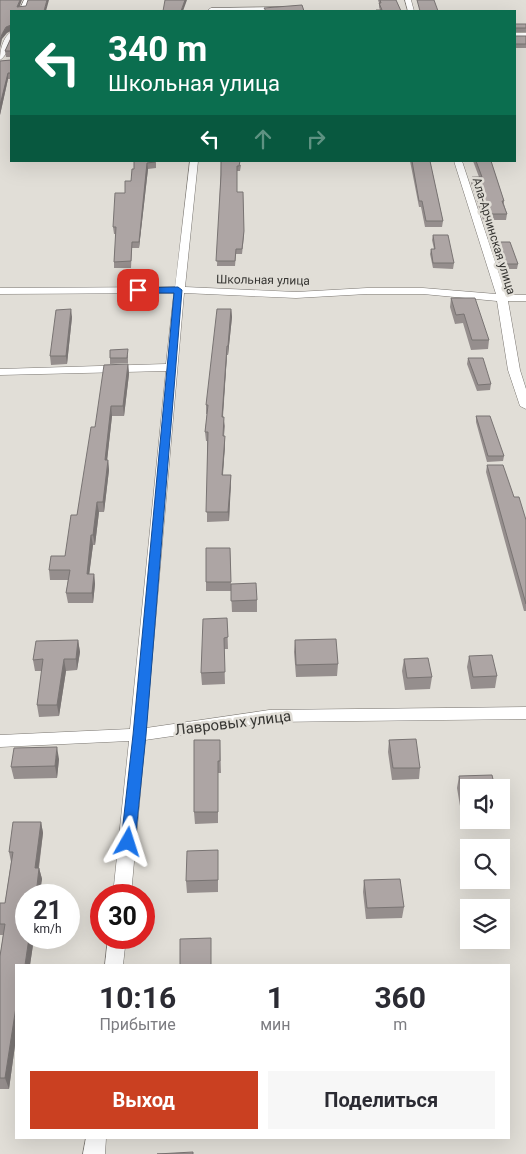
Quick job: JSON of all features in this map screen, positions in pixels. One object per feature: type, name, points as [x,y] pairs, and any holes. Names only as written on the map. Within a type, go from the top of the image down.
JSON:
[{"type":"street","points":[[231,10],[292,7]]},
{"type":"street","points":[[0,60],[10,36]]},
{"type":"street","points":[[123,884],[139,735],[178,290],[194,162]]},
{"type":"street","name":"Ала-Арчинская улица","points":[[458,162],[502,298],[514,370],[526,406]]},
{"type":"street","name":"Школьная улица","points":[[0,291],[178,290],[296,295],[367,291],[422,291],[502,298],[526,298]]},
{"type":"street","points":[[0,372],[172,367]]},
{"type":"street","name":"Лавровых улица","points":[[0,741],[139,735],[269,716],[526,713]]},
{"type":"street","points":[[114,964],[116,949]]},
{"type":"street","points":[[94,1154],[96,1139]]},
{"type":"building","points":[[0,0],[20,0],[17,7],[26,6],[28,0],[47,0],[44,10],[10,10],[10,25],[6,27],[0,40]]},
{"type":"building","points":[[165,0],[185,0],[181,10],[163,10]]},
{"type":"building","points":[[380,0],[396,0],[401,10],[382,10],[379,3],[381,3]]},
{"type":"building","points":[[417,0],[434,0],[438,10],[420,10]]},
{"type":"building","points":[[302,5],[304,10],[265,10],[264,8]]},
{"type":"building","points":[[516,24],[526,24],[526,28],[516,28]]},
{"type":"building","points":[[516,36],[526,36],[526,44],[516,44]]},
{"type":"building","points":[[10,40],[10,51],[5,51]]},
{"type":"building","points":[[10,60],[10,73],[8,73],[0,105],[0,61]]},
{"type":"building","points":[[134,162],[155,162],[147,163],[139,242],[132,242],[131,261],[114,262],[116,227],[113,227],[115,193],[125,193],[125,181],[131,181],[132,169],[134,169]]},
{"type":"building","points":[[221,162],[240,162],[239,166],[237,166],[237,192],[243,192],[244,231],[242,249],[236,249],[235,261],[216,261]]},
{"type":"building","points":[[412,162],[430,162],[443,221],[426,221],[422,201],[419,201]]},
{"type":"building","points":[[476,162],[491,162],[507,214],[484,214],[472,177],[482,177]]},
{"type":"building","points":[[433,235],[448,235],[454,263],[433,263],[431,249],[435,249]]},
{"type":"building","points":[[493,242],[510,242],[518,264],[501,264]]},
{"type":"building","points":[[451,298],[475,298],[489,340],[472,340],[464,314],[456,315]]},
{"type":"building","points":[[71,309],[66,356],[50,356],[56,310]]},
{"type":"building","points":[[217,309],[231,309],[222,417],[224,417],[223,436],[225,436],[222,475],[231,475],[228,512],[206,512],[208,432],[205,432],[208,405],[206,405]]},
{"type":"building","points":[[128,349],[127,358],[110,358],[110,350]]},
{"type":"building","points":[[468,358],[483,358],[491,384],[478,385]]},
{"type":"building","points":[[128,364],[123,406],[111,406],[103,502],[97,502],[87,574],[94,574],[92,593],[66,593],[70,570],[49,570],[51,556],[65,556],[71,515],[77,515],[91,427],[95,427],[104,365]]},
{"type":"building","points":[[476,416],[490,416],[504,456],[488,456]]},
{"type":"building","points":[[487,465],[503,465],[514,497],[519,497],[526,520],[526,604]]},
{"type":"building","points":[[206,548],[230,548],[231,582],[206,582]]},
{"type":"building","points":[[256,583],[257,600],[231,601],[231,584]]},
{"type":"building","points":[[227,618],[228,637],[224,638],[225,672],[201,673],[203,619]]},
{"type":"building","points":[[336,639],[338,664],[296,665],[295,640]]},
{"type":"building","points":[[78,640],[76,659],[64,659],[57,705],[37,705],[43,659],[33,660],[36,641]]},
{"type":"building","points":[[492,655],[497,676],[473,677],[469,656]]},
{"type":"building","points":[[428,658],[432,677],[407,678],[404,659]]},
{"type":"building","points":[[416,739],[420,768],[393,768],[389,740]]},
{"type":"building","points":[[194,740],[220,740],[218,812],[194,812]]},
{"type":"building","points":[[57,747],[55,766],[11,767],[14,748]]},
{"type":"building","points":[[492,775],[493,779],[460,779],[460,782],[459,776]]},
{"type":"building","points":[[13,822],[41,822],[35,868],[39,868],[37,884],[15,884],[15,949],[27,949],[25,964],[15,964],[15,1013],[5,1078],[0,1078],[0,956],[5,924],[0,924],[0,903],[5,903],[13,852],[9,852]]},
{"type":"building","points":[[218,850],[218,880],[186,881],[187,851]]},
{"type":"building","points":[[400,879],[404,907],[367,908],[364,880]]},
{"type":"building","points":[[211,938],[211,964],[180,964],[180,939]]},
{"type":"building","points":[[193,1152],[193,1154],[157,1154]]},
{"type":"route","points":[[128,842],[178,290],[138,290]]}]
